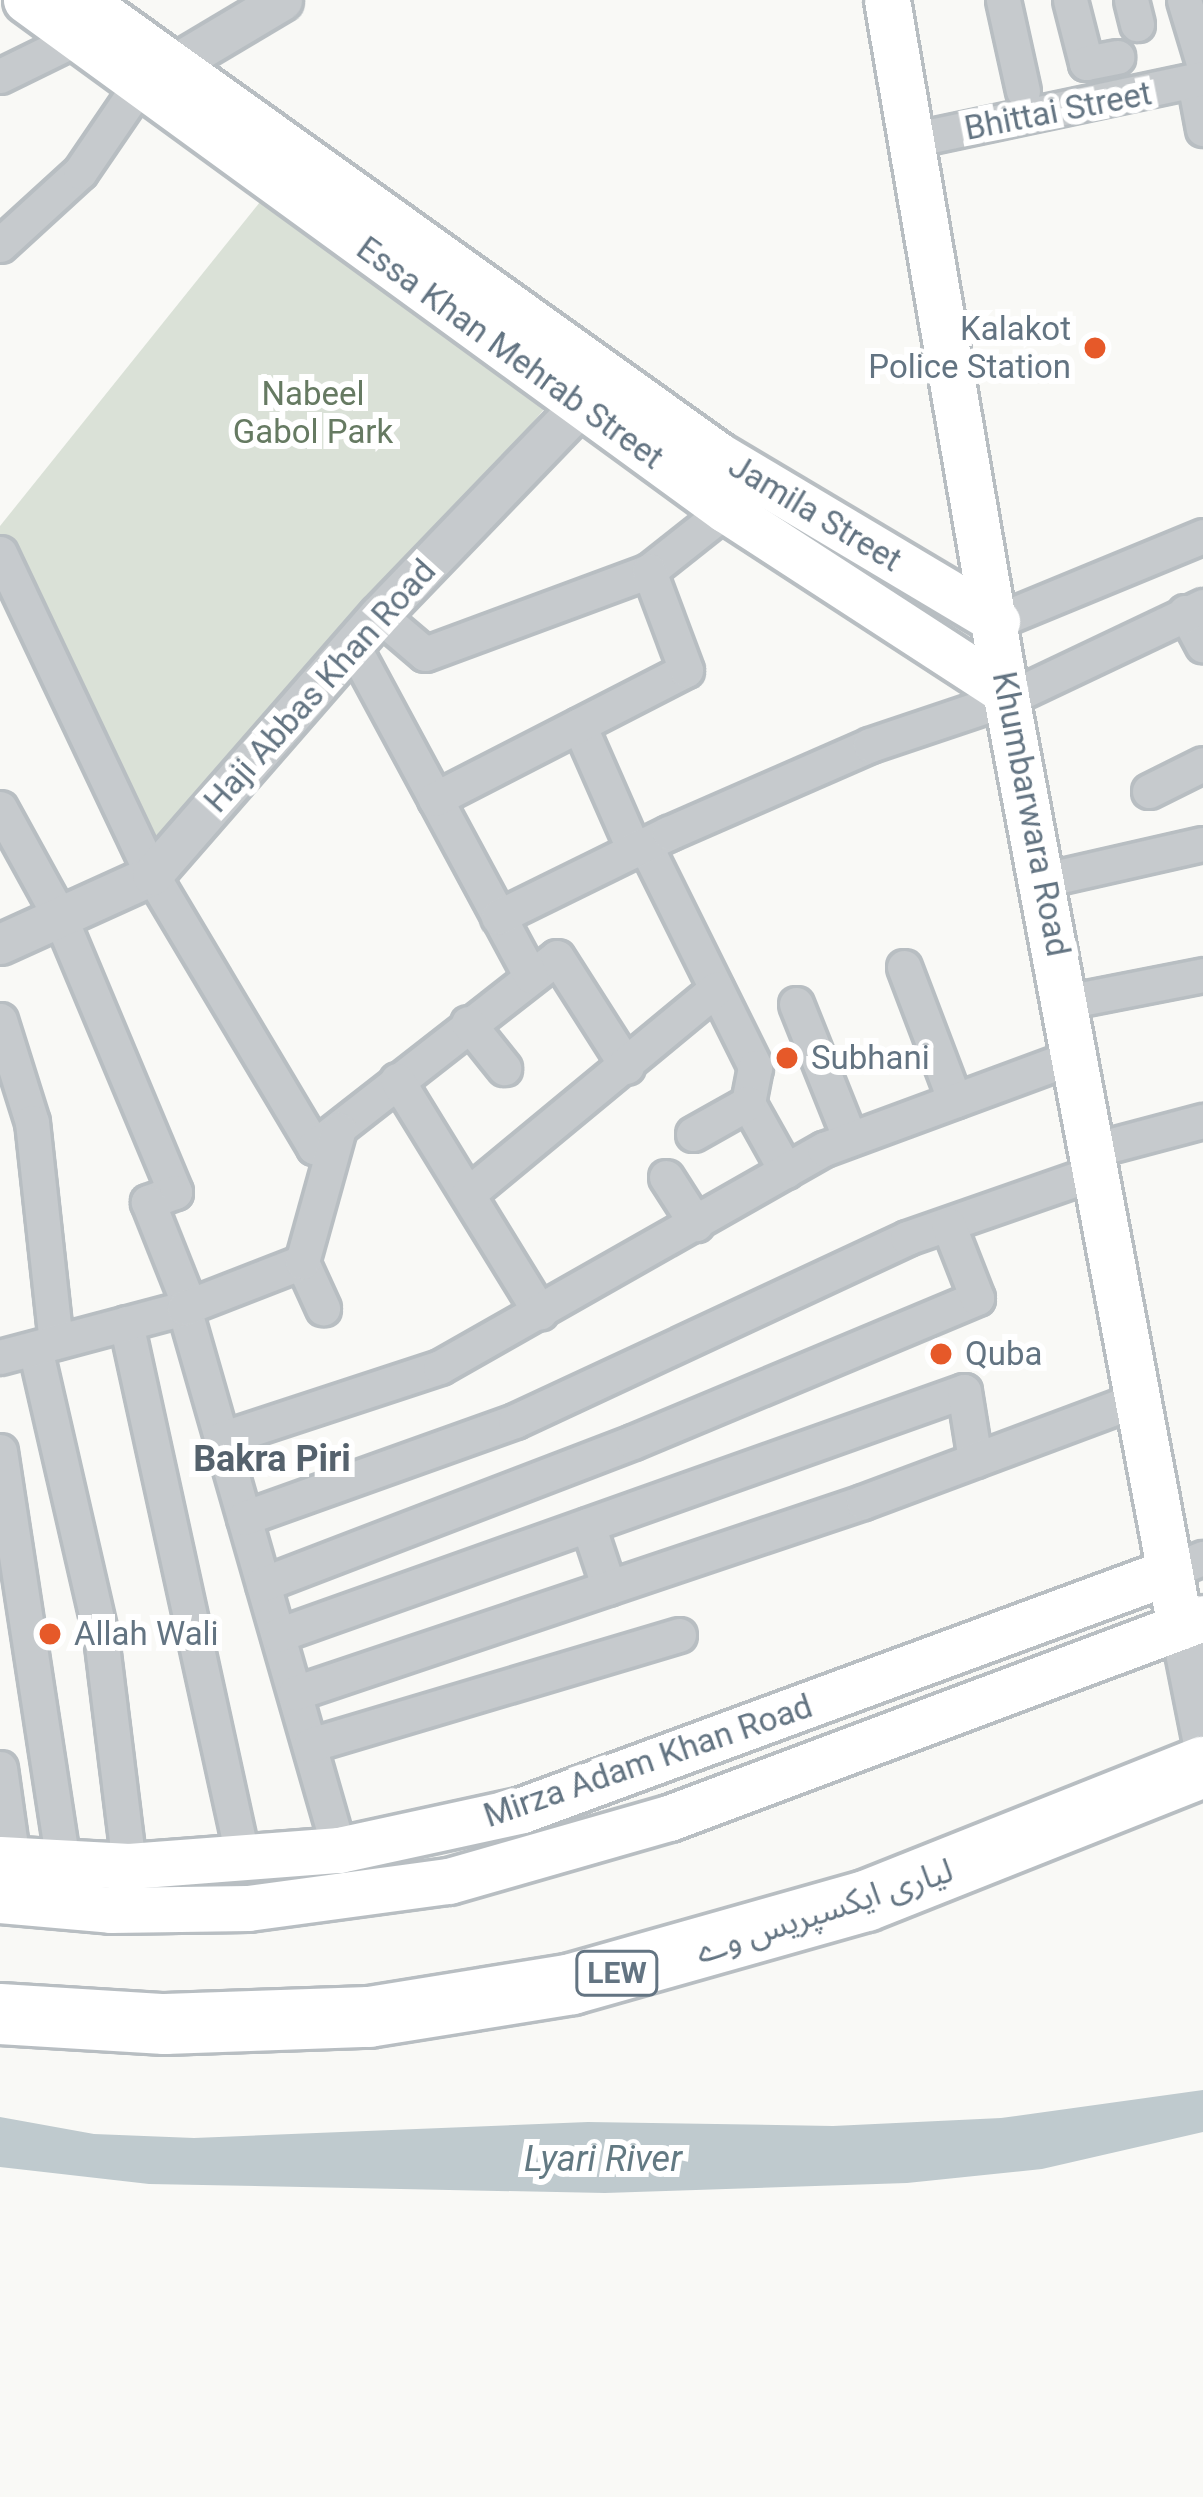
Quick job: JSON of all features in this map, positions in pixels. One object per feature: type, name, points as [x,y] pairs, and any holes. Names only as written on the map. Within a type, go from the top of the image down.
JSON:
[{"type":"highway","name":"لیاری ایکسپریس وے","points":[[0,2014],[165,2024],[369,2017],[572,1984],[866,1901],[1203,1767]]},
{"type":"main road","name":"Essa Khan Mehrab Street","points":[[26,0],[89,20],[153,76],[594,391],[726,510],[1006,695]]},
{"type":"main road","name":"Khumbarwara Road","points":[[887,0],[997,621],[1006,695],[1138,1399],[1186,1565],[1191,1623]]},
{"type":"main road","name":"Jamila Street","points":[[594,391],[997,621]]},
{"type":"main road","name":"Mirza Adam Khan Road","points":[[4,1873],[63,1865],[129,1866],[339,1850],[522,1810],[1186,1565]]},
{"type":"main road","name":"Mirza Adam Khan Road","points":[[4,1873],[111,1910],[248,1908],[449,1881],[669,1818],[1191,1623]]},
{"type":"street","points":[[0,244],[80,172],[153,76],[282,0]]},
{"type":"street","points":[[1003,0],[1023,91]]},
{"type":"street","points":[[1070,0],[1086,63],[1117,57]]},
{"type":"street","points":[[1184,0],[1200,74],[1203,129]]},
{"type":"street","points":[[0,76],[89,20]]},
{"type":"street","name":"Bhittai Street","points":[[912,140],[1200,74]]},
{"type":"street","name":"Haji Abbas Khan Road","points":[[0,944],[152,875],[379,615],[594,391]]},
{"type":"street","points":[[379,615],[425,654],[649,571],[726,510]]},
{"type":"street","points":[[997,621],[1203,536]]},
{"type":"street","points":[[2,565],[152,875],[314,1147],[557,957],[627,1067]]},
{"type":"street","points":[[435,799],[686,670],[649,571]]},
{"type":"street","points":[[498,917],[640,847],[870,745],[1006,695],[1194,609],[1203,646]]},
{"type":"street","points":[[353,646],[531,976]]},
{"type":"street","points":[[579,725],[755,1066],[748,1103],[786,1172]]},
{"type":"street","points":[[1149,791],[1203,764]]},
{"type":"street","points":[[0,808],[60,917],[175,1192],[148,1202],[186,1306],[339,1850]]},
{"type":"street","points":[[1044,880],[1203,844]]},
{"type":"street","points":[[904,967],[955,1101]]},
{"type":"street","points":[[1066,1001],[1203,975]]},
{"type":"street","points":[[468,1195],[627,1067],[716,988]]},
{"type":"street","points":[[796,1004],[850,1139]]},
{"type":"street","points":[[0,1020],[32,1122],[46,1345],[101,1637],[129,1866]]},
{"type":"street","points":[[468,1023],[504,1068]]},
{"type":"street","points":[[221,1439],[440,1367],[850,1139],[1076,1056]]},
{"type":"street","points":[[398,1080],[540,1312]]},
{"type":"street","points":[[693,1135],[748,1103]]},
{"type":"street","points":[[244,1518],[515,1420],[948,1224],[1203,1121]]},
{"type":"street","points":[[323,1308],[302,1262],[339,1129]]},
{"type":"street","points":[[666,1177],[697,1224]]},
{"type":"street","points":[[263,1584],[633,1442],[977,1298],[948,1224]]},
{"type":"street","points":[[0,1357],[186,1306],[302,1262]]},
{"type":"street","points":[[126,1323],[243,1859]]},
{"type":"street","points":[[278,1635],[964,1391],[975,1460]]},
{"type":"street","points":[[296,1693],[609,1588],[1138,1399]]},
{"type":"street","points":[[0,1451],[63,1865]]},
{"type":"street","points":[[588,1525],[609,1588]]},
{"type":"street","points":[[1191,1623],[1203,1743]]},
{"type":"street","points":[[310,1745],[679,1635]]},
{"type":"street","points":[[0,1768],[4,1873]]},
{"type":"green space","name":"Nabeel Gabol Park","points":[[288,167],[577,370],[152,875],[0,553],[0,526]]},
{"type":"water","name":"Lyari River","points":[[1203,2090],[1203,2132],[1042,2169],[907,2183],[605,2193],[149,2184],[0,2167],[0,2117],[94,2134],[194,2138],[588,2122],[833,2126],[1001,2118]]},
{"type":"place","name":"Kalakot Police Station","points":[[1095,348]]},
{"type":"place","name":"Subhani","points":[[787,1058]]},
{"type":"place","name":"Quba","points":[[941,1354]]},
{"type":"place","name":"Allah Wali","points":[[50,1634]]},
{"type":"district","name":"Bakra Piri","points":[[272,1460]]}]
